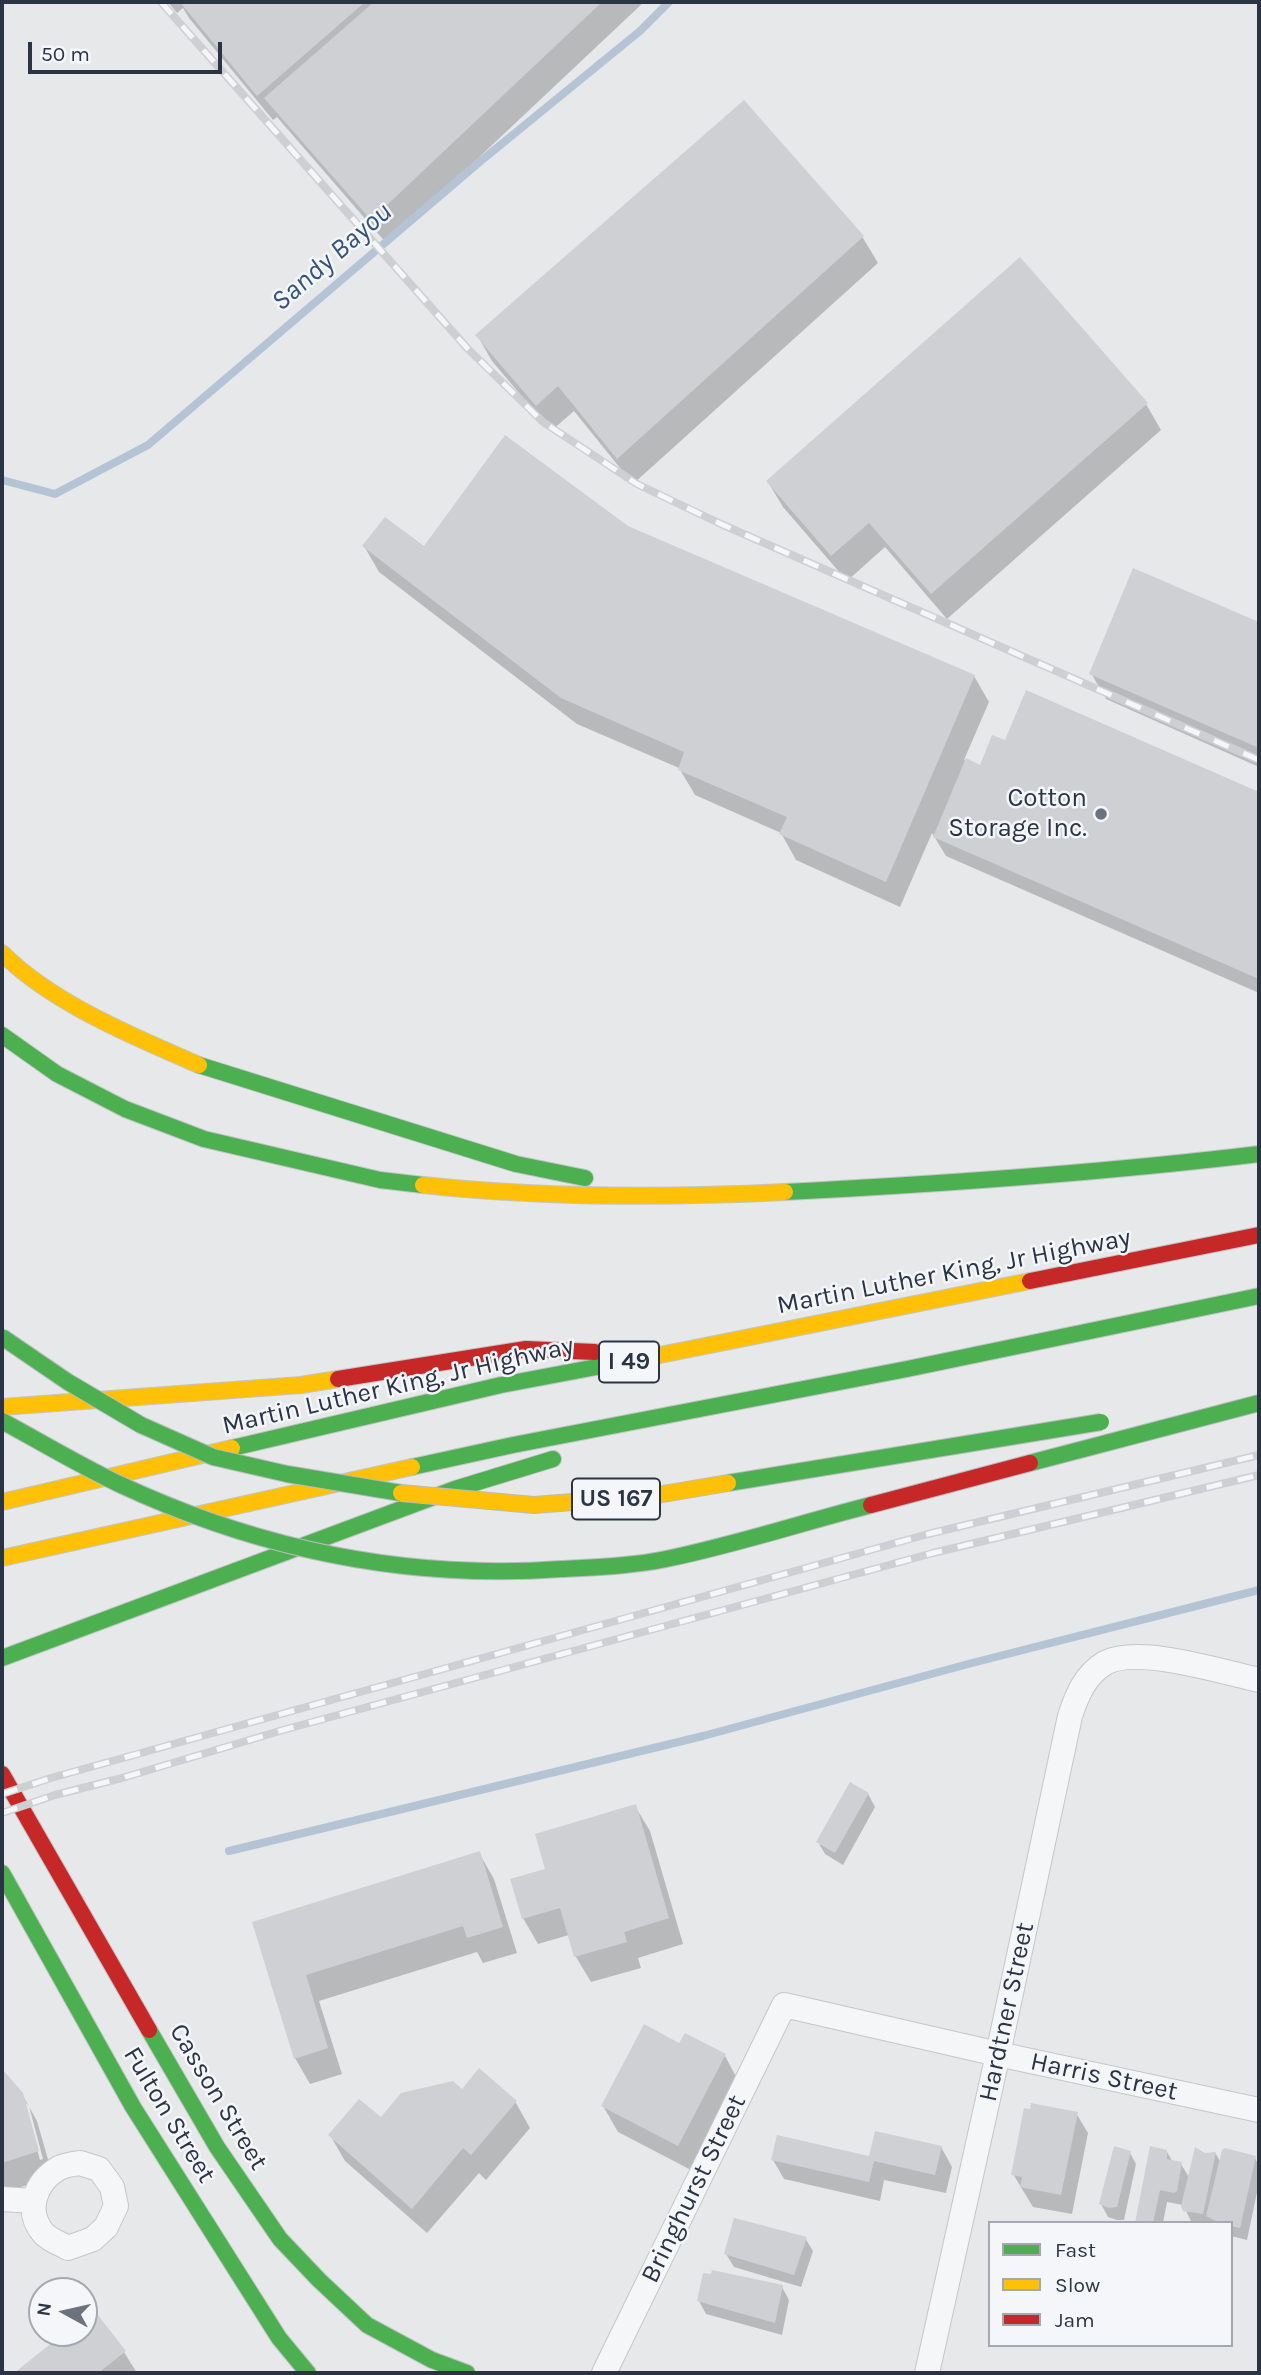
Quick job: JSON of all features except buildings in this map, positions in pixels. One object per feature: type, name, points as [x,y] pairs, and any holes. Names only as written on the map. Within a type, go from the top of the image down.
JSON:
[{"type":"main road","points":[[2,953],[18,969],[76,1006],[144,1041],[210,1070],[516,1164],[679,1197]]},
{"type":"main road","points":[[2,1035],[57,1074],[125,1109],[204,1139],[380,1180],[495,1193],[679,1197],[924,1185],[1143,1168],[1259,1154]]},
{"type":"main road","name":"Martin Luther King, Jr Highway","points":[[2,1502],[501,1385],[1259,1235]]},
{"type":"main road","name":"I 49","points":[[2,1558],[513,1445],[907,1369],[1259,1296]]},
{"type":"main road","name":"US 167","points":[[2,1337],[68,1382],[131,1419],[213,1457],[287,1474],[415,1495],[534,1505],[651,1496],[1111,1420]]},
{"type":"main road","points":[[2,1407],[301,1385],[526,1349],[667,1354]]},
{"type":"main road","points":[[1165,1411],[1259,1395]]},
{"type":"main road","points":[[597,1446],[751,1399]]},
{"type":"main road","points":[[2,1421],[119,1484],[218,1524],[287,1544],[411,1568],[478,1571],[565,1570],[665,1559],[1259,1403]]},
{"type":"main road","points":[[2,1658],[456,1489],[571,1454]]},
{"type":"main road","name":"Casson Street","points":[[2,1774],[217,2147],[280,2239],[367,2325],[432,2360],[467,2373]]},
{"type":"main road","name":"Fulton Street","points":[[2,1872],[133,2107],[279,2338],[308,2373]]},
{"type":"street","name":"Hardtner Street","points":[[927,2373],[1077,1692],[1089,1676],[1107,1662],[1130,1657],[1155,1657],[1259,1680]]},
{"type":"street","name":"Harris Street","points":[[784,2005],[1259,2110]]},
{"type":"street","name":"Bringhurst Street","points":[[604,2373],[784,2005]]},
{"type":"street","points":[[2,2199],[34,2201]]},
{"type":"waterway","name":"Sandy Bayou","points":[[2,480],[55,494],[148,445],[482,160],[640,31],[669,2]]},
{"type":"waterway","points":[[229,1851],[703,1736],[972,1663],[1259,1590]]},
{"type":"railway","points":[[161,2],[468,349],[543,422],[637,484],[721,524],[1259,760]]},
{"type":"railway","points":[[2,1794],[51,1778],[928,1534],[1259,1455]]},
{"type":"railway","points":[[2,1813],[55,1795],[283,1730],[933,1553],[1259,1475]]},
{"type":"traffic: fast","points":[[2,1035],[57,1074],[125,1109],[204,1139],[380,1180],[423,1185]]},
{"type":"traffic: fast","points":[[199,1065],[516,1164],[585,1178]]},
{"type":"traffic: fast","points":[[785,1192],[1022,1177],[1259,1154]]},
{"type":"traffic: fast","points":[[412,1467],[1259,1296]]},
{"type":"traffic: fast","points":[[2,1337],[68,1382],[141,1425],[213,1457],[287,1474],[401,1493]]},
{"type":"traffic: fast","points":[[232,1448],[501,1385],[655,1356]]},
{"type":"traffic: fast","points":[[1030,1463],[1259,1403]]},
{"type":"traffic: fast","points":[[2,1421],[104,1477],[226,1527],[335,1555],[446,1570],[503,1571],[641,1563],[718,1547],[871,1505]]},
{"type":"traffic: fast","points":[[728,1483],[1101,1422]]},
{"type":"traffic: fast","points":[[2,1658],[455,1489],[553,1459]]},
{"type":"traffic: fast","points":[[2,1873],[133,2107],[279,2338],[308,2373]]},
{"type":"traffic: fast","points":[[149,2030],[217,2147],[280,2239],[367,2325],[432,2360],[467,2373]]},
{"type":"traffic: slow","points":[[2,953],[22,971],[69,1003],[199,1065]]},
{"type":"traffic: slow","points":[[423,1185],[604,1196],[785,1192]]},
{"type":"traffic: slow","points":[[655,1356],[1030,1281]]},
{"type":"traffic: slow","points":[[2,1407],[301,1385],[338,1379]]},
{"type":"traffic: slow","points":[[2,1502],[232,1448]]},
{"type":"traffic: slow","points":[[2,1558],[412,1467]]},
{"type":"traffic: slow","points":[[401,1493],[534,1505],[651,1496],[728,1483]]},
{"type":"traffic: jam","points":[[1030,1281],[1259,1235]]},
{"type":"traffic: jam","points":[[338,1379],[526,1349],[595,1352]]},
{"type":"traffic: jam","points":[[871,1505],[1030,1463]]},
{"type":"traffic: jam","points":[[2,1774],[149,2030]]},
{"type":"place","name":"Cotton Storage Inc.","points":[[1101,814]]}]
